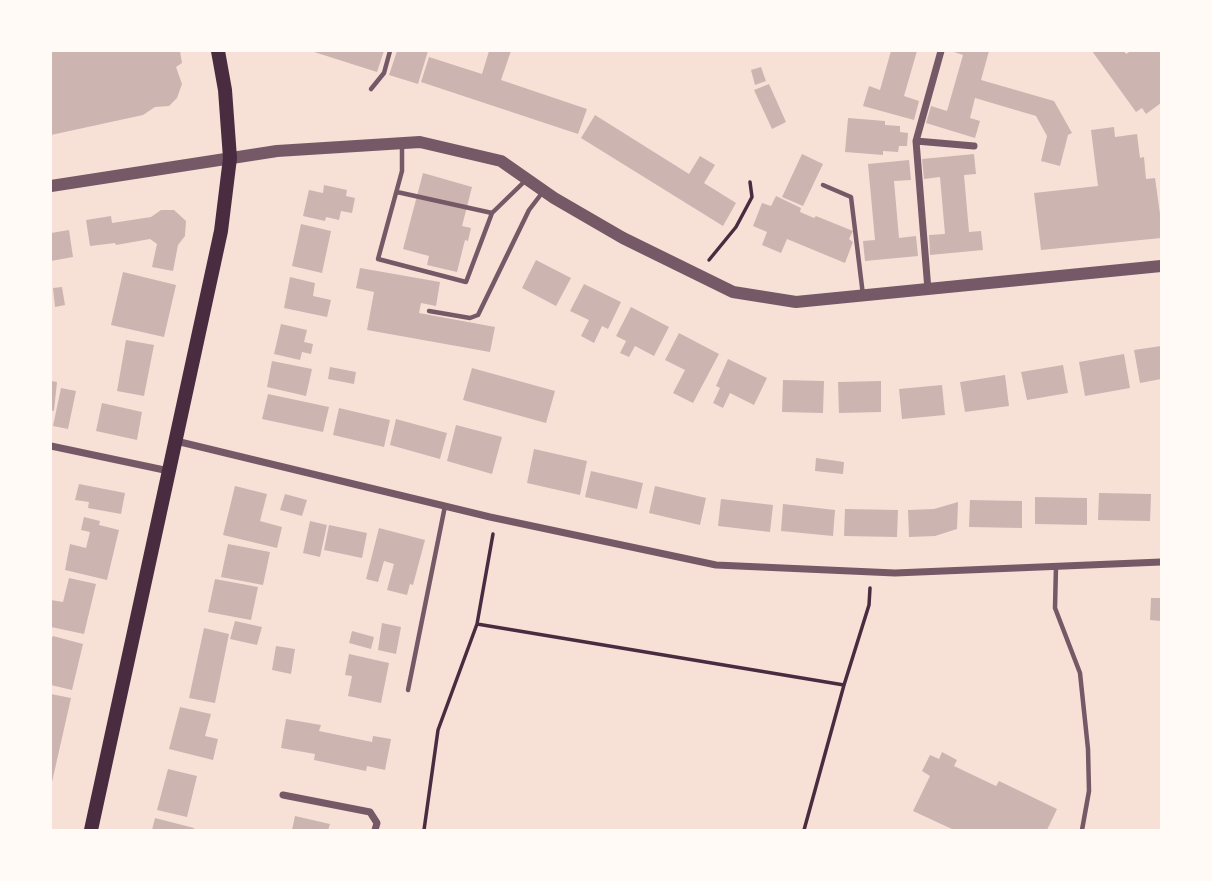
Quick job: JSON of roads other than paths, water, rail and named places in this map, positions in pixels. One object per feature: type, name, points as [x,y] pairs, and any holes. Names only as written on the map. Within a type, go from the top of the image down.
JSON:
[{"type":"main road","points":[[91,830],[220,231],[230,158],[225,90],[218,51]]},
{"type":"street","points":[[928,290],[916,141],[941,51]]},
{"type":"street","points":[[916,141],[974,146]]},
{"type":"street","points":[[51,186],[277,151],[420,142],[501,161],[543,191],[622,238],[733,292],[796,302],[1161,266]]},
{"type":"street","points":[[175,441],[444,506],[716,565],[895,573],[1161,562]]},
{"type":"street","points":[[51,446],[169,471]]},
{"type":"street","points":[[283,794],[370,812],[377,823],[375,830]]},
{"type":"lane","points":[[370,89],[384,73],[390,51]]},
{"type":"lane","points":[[402,143],[402,171],[379,259],[466,282],[492,213],[527,179]]},
{"type":"lane","points":[[823,185],[851,197],[863,296]]},
{"type":"lane","points":[[429,311],[470,318],[478,315],[529,210],[543,191]]},
{"type":"lane","points":[[396,192],[492,213]]},
{"type":"lane","points":[[408,690],[444,506]]},
{"type":"lane","points":[[1056,566],[1055,608],[1080,673],[1088,749],[1089,790],[1082,830]]}]
